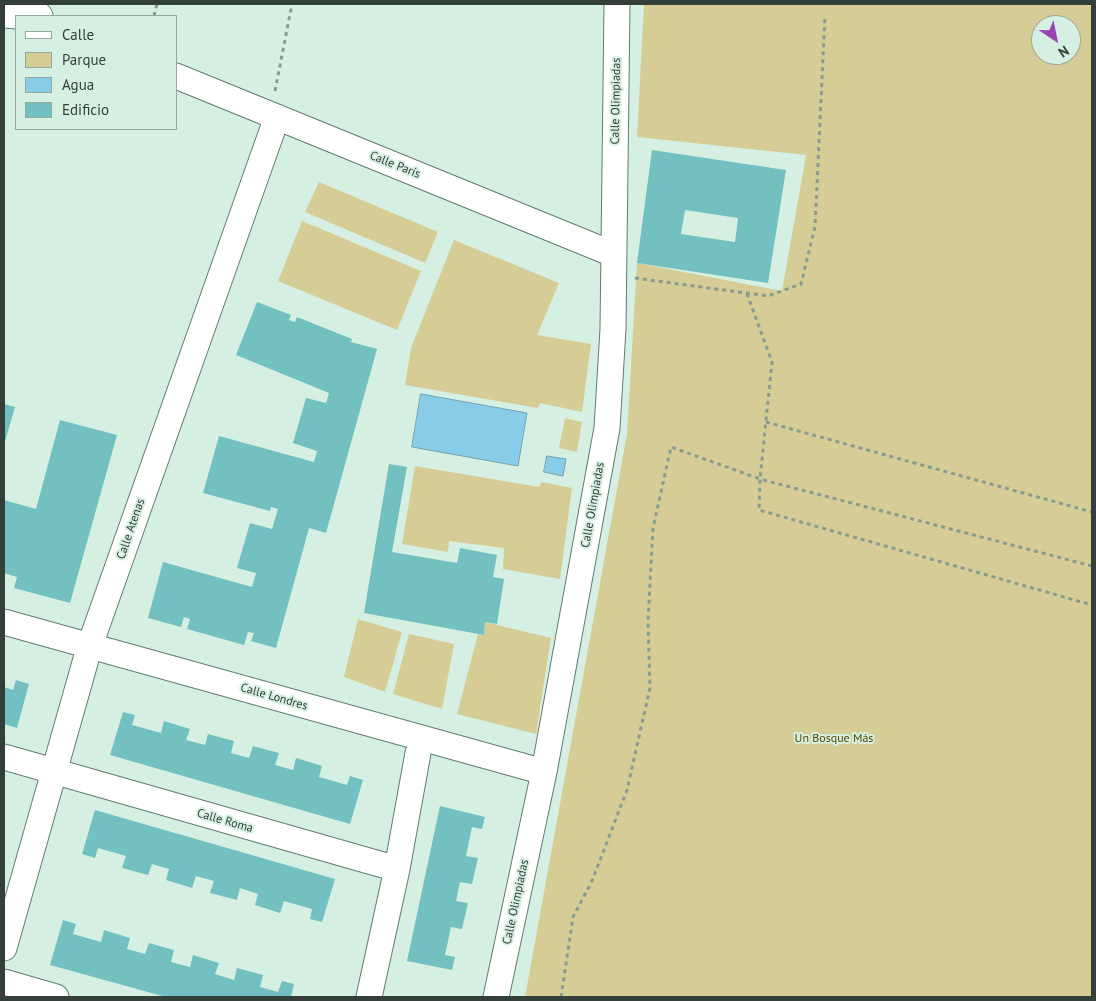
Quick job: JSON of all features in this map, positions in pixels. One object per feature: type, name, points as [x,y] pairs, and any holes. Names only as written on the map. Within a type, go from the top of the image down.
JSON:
[{"type":"street","points":[[29,4],[39,15]]},
{"type":"street","name":"Calle Olimpiadas","points":[[496,997],[544,772],[607,428],[613,329],[617,4]]},
{"type":"street","name":"Calle París","points":[[178,77],[277,117],[613,264]]},
{"type":"street","name":"Calle Atenas","points":[[4,948],[90,645],[277,117]]},
{"type":"street","name":"Calle Londres","points":[[4,622],[544,772]]},
{"type":"street","points":[[369,997],[397,869],[418,753]]},
{"type":"street","name":"Calle Roma","points":[[4,757],[54,773],[397,869]]},
{"type":"street","points":[[4,982],[56,997]]},
{"type":"path","points":[[277,117],[274,88],[292,4]]},
{"type":"path","points":[[613,264],[747,294],[768,296],[800,284],[815,227],[825,16]]},
{"type":"path","points":[[747,294],[772,362],[760,479],[759,510],[1092,605]]},
{"type":"path","points":[[766,422],[1092,512]]},
{"type":"path","points":[[561,997],[573,917],[592,880],[628,790],[650,688],[648,621],[653,528],[671,447],[760,479],[1092,566]]},
{"type":"green space","name":"Un Bosque Más","points":[[644,4],[1092,4],[1092,997],[525,997],[627,434],[637,263],[782,291],[806,155],[637,137]]},
{"type":"green space","points":[[319,182],[438,232],[425,263],[305,212]]},
{"type":"green space","points":[[302,221],[421,271],[397,330],[278,281]]},
{"type":"green space","points":[[454,240],[559,283],[537,335],[591,344],[582,412],[540,403],[538,408],[405,385],[411,348]]},
{"type":"green space","points":[[565,418],[582,422],[577,452],[559,448]]},
{"type":"green space","points":[[415,466],[539,487],[542,482],[572,488],[560,579],[503,569],[504,548],[449,541],[448,552],[402,544]]},
{"type":"green space","points":[[358,619],[402,632],[385,692],[344,677]]},
{"type":"green space","points":[[485,622],[551,638],[536,734],[457,714],[478,634],[484,635]]},
{"type":"green space","points":[[409,634],[454,644],[442,709],[393,694]]},
{"type":"water","points":[[421,394],[527,413],[518,466],[412,447]]},
{"type":"water","points":[[547,456],[566,459],[563,476],[544,472]]},
{"type":"building","points":[[652,150],[786,170],[768,283],[637,263]],"holes":[[[685,210],[738,218],[735,242],[681,234]]]},
{"type":"building","points":[[257,302],[291,315],[289,320],[295,322],[297,317],[352,339],[351,342],[377,349],[326,533],[309,528],[276,648],[251,641],[254,633],[248,632],[244,645],[187,629],[190,619],[184,617],[181,627],[148,618],[163,562],[252,587],[256,573],[237,568],[250,523],[272,529],[278,509],[271,507],[270,511],[203,493],[219,436],[314,462],[317,451],[293,443],[306,398],[326,403],[329,393],[236,355]]},
{"type":"building","points":[[4,404],[15,407],[4,445]]},
{"type":"building","points":[[60,420],[117,435],[70,603],[14,588],[17,577],[4,573],[4,500],[36,509]]},
{"type":"building","points":[[389,464],[407,467],[392,552],[457,563],[460,548],[497,555],[493,577],[504,579],[497,624],[485,622],[484,635],[364,613]]},
{"type":"building","points":[[16,680],[29,684],[17,728],[4,724],[4,687],[13,690]]},
{"type":"building","points":[[123,712],[135,715],[132,725],[161,733],[164,721],[190,729],[186,740],[205,745],[208,734],[234,741],[231,753],[249,758],[253,746],[279,753],[275,765],[293,770],[296,758],[322,766],[319,777],[347,785],[350,776],[363,780],[350,824],[110,755]]},
{"type":"building","points":[[440,806],[485,817],[482,829],[472,827],[466,856],[478,858],[472,884],[460,882],[456,901],[468,903],[462,929],[451,927],[445,955],[455,957],[452,970],[407,961]]},
{"type":"building","points":[[95,810],[335,879],[322,922],[310,919],[312,909],[284,901],[280,913],[255,905],[258,894],[240,888],[237,900],[210,893],[214,881],[196,876],[192,888],[166,880],[169,869],[152,864],[148,875],[122,868],[126,856],[98,848],[95,858],[82,854]]},
{"type":"building","points":[[63,920],[76,924],[73,934],[101,942],[104,930],[130,938],[127,949],[145,954],[149,943],[174,950],[171,962],[190,967],[193,955],[219,963],[215,974],[234,980],[237,968],[263,975],[260,987],[278,992],[282,981],[294,984],[291,997],[166,997],[50,965]]}]
